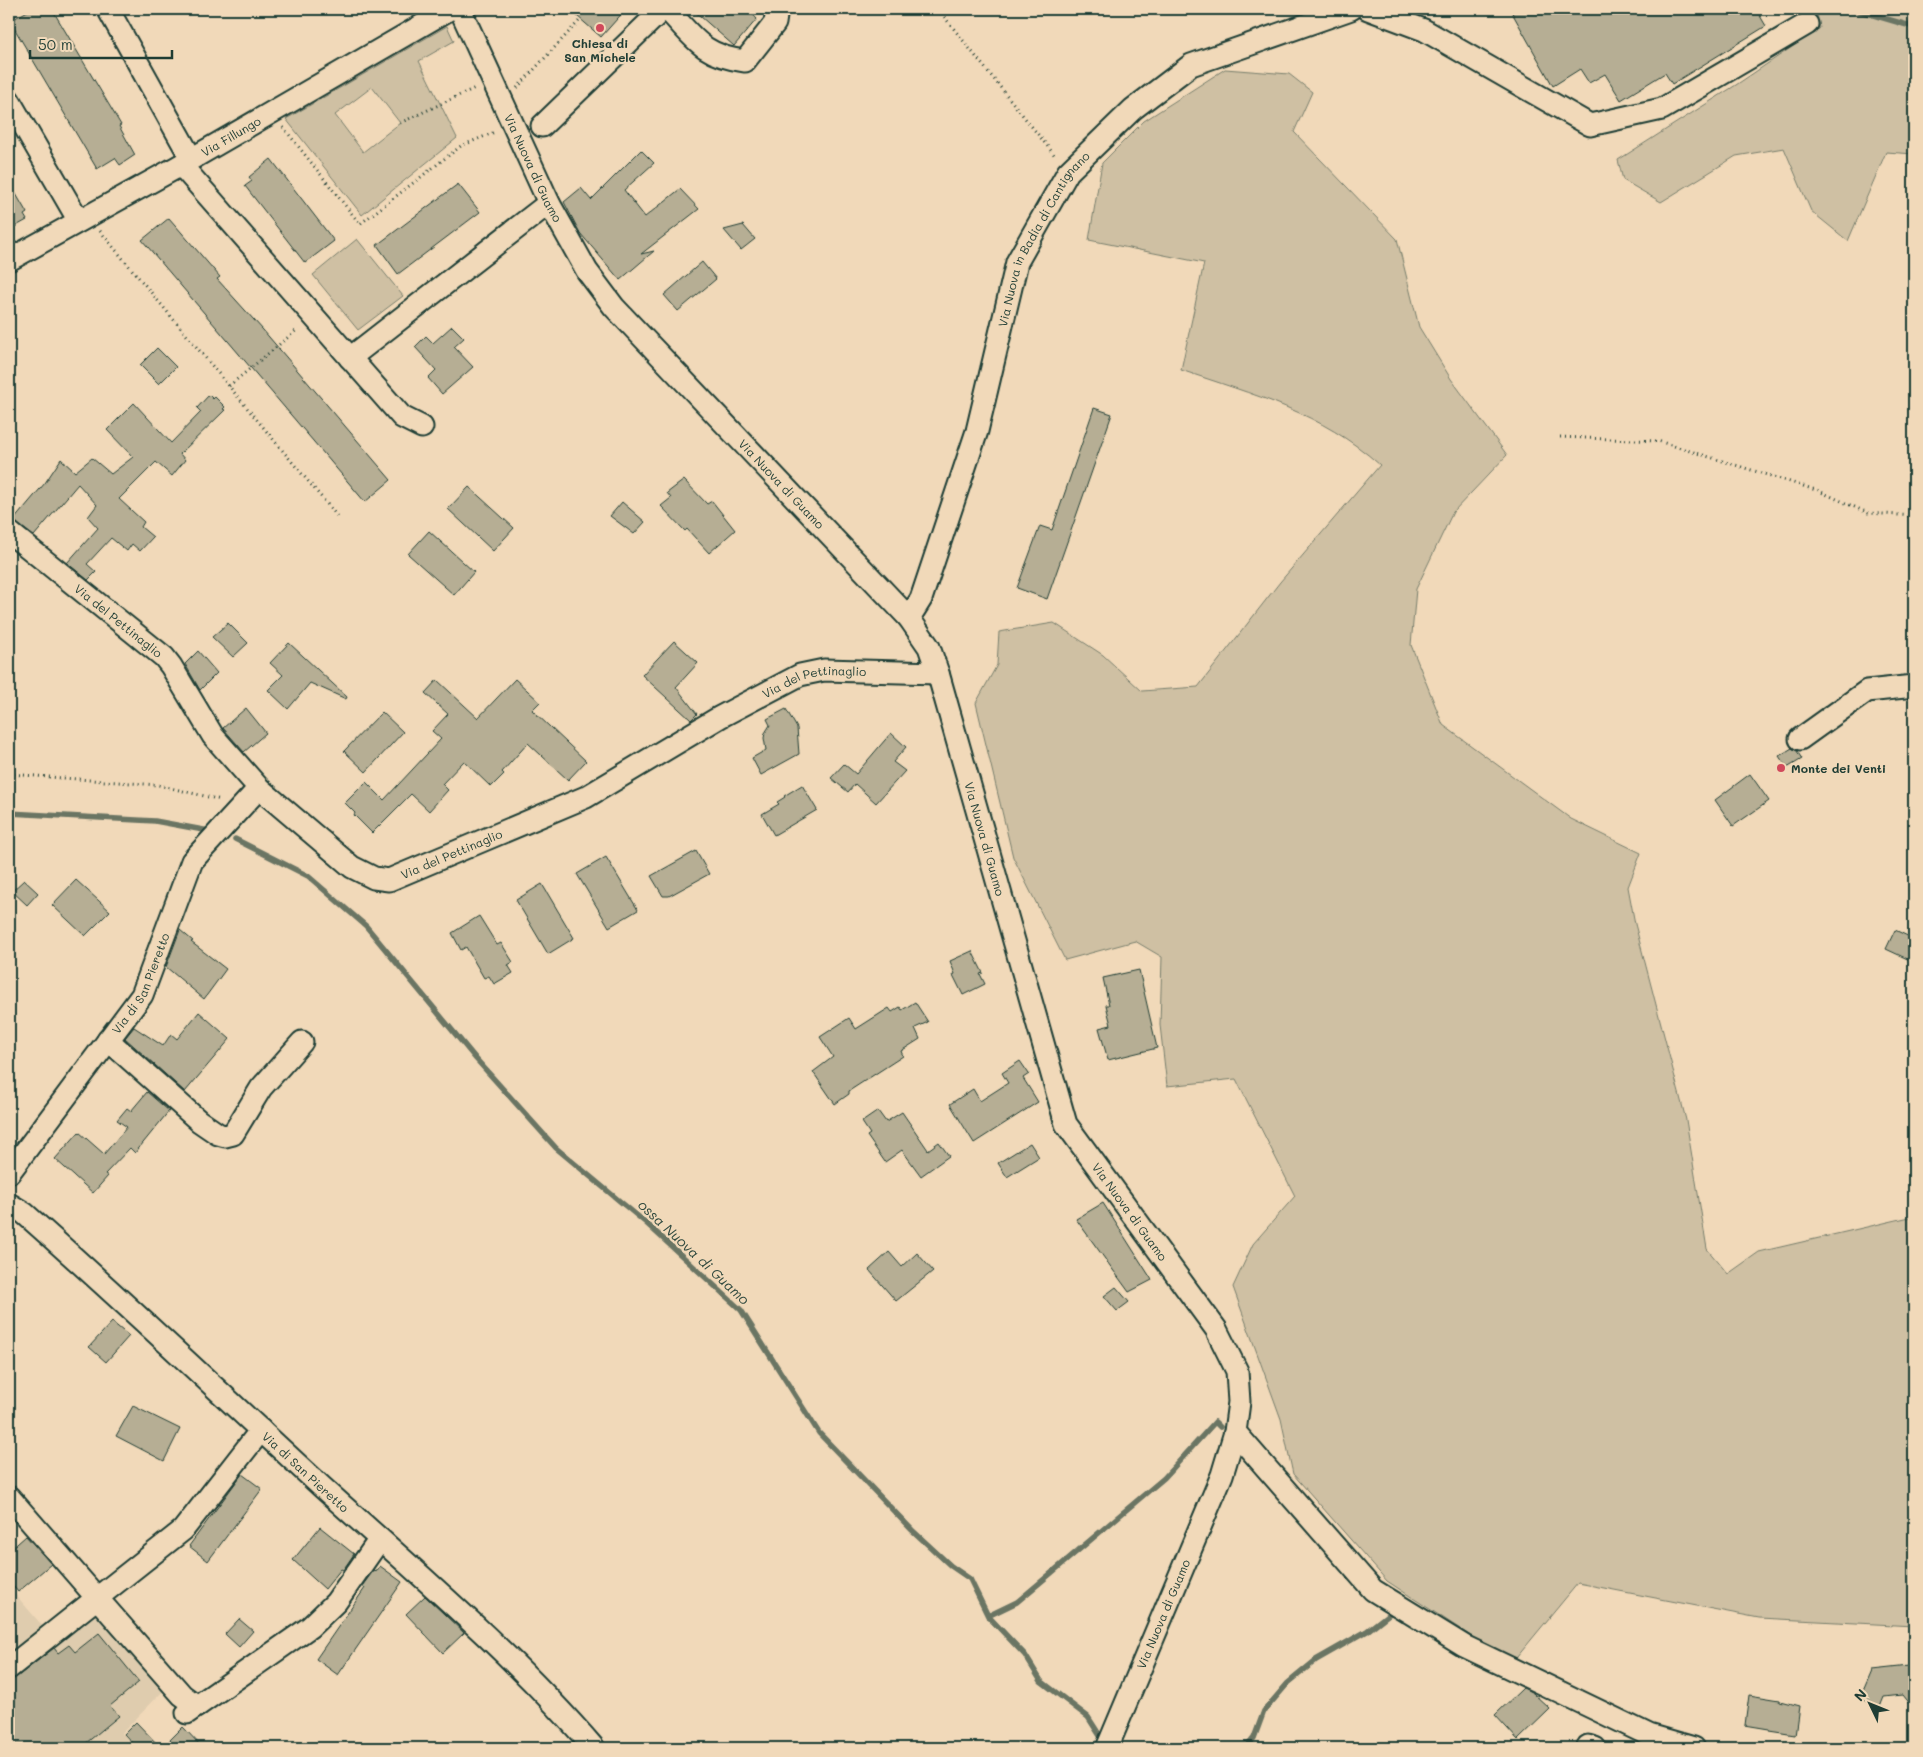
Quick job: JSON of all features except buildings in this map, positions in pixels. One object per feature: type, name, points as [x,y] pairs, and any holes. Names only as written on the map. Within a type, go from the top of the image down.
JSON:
[{"type":"street","points":[[108,9],[186,161],[313,316],[402,417],[422,427]]},
{"type":"street","name":"Via Fillungo","points":[[9,260],[271,113],[450,9]]},
{"type":"street","name":"Via Nuova di Guamo","points":[[460,9],[549,203],[586,271],[614,307],[909,618],[929,647],[1066,1124],[1216,1329],[1237,1371],[1239,1402],[1235,1432],[1222,1475],[1110,1740]]},
{"type":"street","points":[[542,126],[663,9]]},
{"type":"street","points":[[667,9],[702,48],[727,59],[745,61],[775,23],[777,9]]},
{"type":"street","name":"Via Nuova in Badia di Cantignano","points":[[909,618],[921,599],[977,431],[1017,262],[1068,172],[1133,109],[1191,65],[1351,9]]},
{"type":"street","points":[[1368,9],[1424,30],[1590,125],[1662,109],[1807,24]]},
{"type":"street","points":[[9,100],[84,219]]},
{"type":"street","points":[[350,358],[549,203]]},
{"type":"street","name":"Via del Pettinaglio","points":[[9,532],[164,657],[172,666],[214,736],[258,788],[352,867],[374,878],[388,880],[586,796],[720,716],[800,675],[824,670],[938,673]]},
{"type":"street","points":[[1800,739],[1867,691],[1914,686]]},
{"type":"street","name":"Via di San Pieretto","points":[[9,1173],[142,995],[192,861],[258,788]]},
{"type":"street","points":[[108,1040],[199,1121],[218,1134],[225,1136],[234,1134],[261,1088],[302,1042]]},
{"type":"street","name":"Via di San Pieretto","points":[[9,1204],[24,1213],[113,1292],[483,1633],[571,1721],[594,1748]]},
{"type":"street","points":[[9,1668],[183,1530],[261,1430]]},
{"type":"street","points":[[1235,1432],[1373,1590],[1464,1646],[1649,1735],[1688,1748]]},
{"type":"street","points":[[9,1497],[182,1695],[192,1709],[310,1627],[336,1602],[380,1539]]},
{"type":"street","points":[[1587,1748],[1588,1746],[1595,1748]]},
{"type":"path","points":[[938,9],[1068,172]]},
{"type":"path","points":[[503,103],[581,19]]},
{"type":"path","points":[[400,123],[480,86],[490,74]]},
{"type":"path","points":[[271,113],[360,224],[462,146],[513,124]]},
{"type":"path","points":[[84,219],[229,386],[338,516]]},
{"type":"path","points":[[229,386],[313,316]]},
{"type":"path","points":[[1560,437],[1658,441],[1819,490],[1868,514],[1914,516]]},
{"type":"path","points":[[9,774],[158,785],[243,806]]},
{"type":"shaded area","points":[[1816,9],[1914,9],[1914,154],[1886,152],[1848,241],[1811,211],[1784,148],[1736,156],[1661,202],[1623,180],[1618,160],[1736,85],[1820,28]]},
{"type":"shaded area","points":[[447,26],[454,41],[419,61],[457,138],[362,215],[286,119]],"holes":[[[372,87],[400,123],[363,152],[335,115]]]},
{"type":"shaded area","points":[[1225,69],[1289,74],[1312,92],[1294,132],[1397,239],[1419,327],[1451,379],[1507,455],[1453,512],[1416,589],[1411,645],[1443,725],[1571,819],[1641,853],[1628,887],[1635,924],[1686,1120],[1707,1249],[1728,1274],[1759,1252],[1914,1216],[1914,1626],[1759,1618],[1578,1583],[1512,1663],[1387,1581],[1293,1474],[1281,1419],[1233,1287],[1253,1244],[1295,1196],[1236,1079],[1167,1086],[1160,1025],[1162,957],[1135,941],[1065,960],[1013,857],[976,703],[997,665],[999,632],[1054,623],[1103,655],[1142,691],[1198,687],[1280,582],[1380,465],[1358,447],[1310,418],[1260,397],[1181,370],[1204,263],[1089,240],[1102,163],[1144,121]]},
{"type":"shaded area","points":[[357,239],[403,296],[358,330],[313,275]]},
{"type":"shaded area","points":[[9,1587],[46,1630],[89,1596],[168,1686],[122,1733],[136,1748],[9,1748]]},
{"type":"waterway","points":[[1853,9],[1914,27]]},
{"type":"waterway","points":[[9,813],[155,821],[209,831]]},
{"type":"waterway","name":"ossa Nuova di Guamo","points":[[235,839],[308,876],[366,926],[476,1059],[556,1148],[646,1223],[741,1310],[819,1433],[912,1530],[951,1566],[970,1579],[988,1616],[1025,1655],[1041,1681],[1088,1717],[1104,1742]]},
{"type":"waterway","points":[[988,1616],[1017,1602],[1164,1478],[1215,1422],[1220,1427]]},
{"type":"waterway","points":[[1246,1748],[1254,1738],[1264,1711],[1288,1683],[1316,1660],[1367,1631],[1390,1613]]},
{"type":"place","name":"Chiesa di San Michele","points":[[600,28]]},
{"type":"place","name":"Monte dei Venti","points":[[1781,768]]}]
